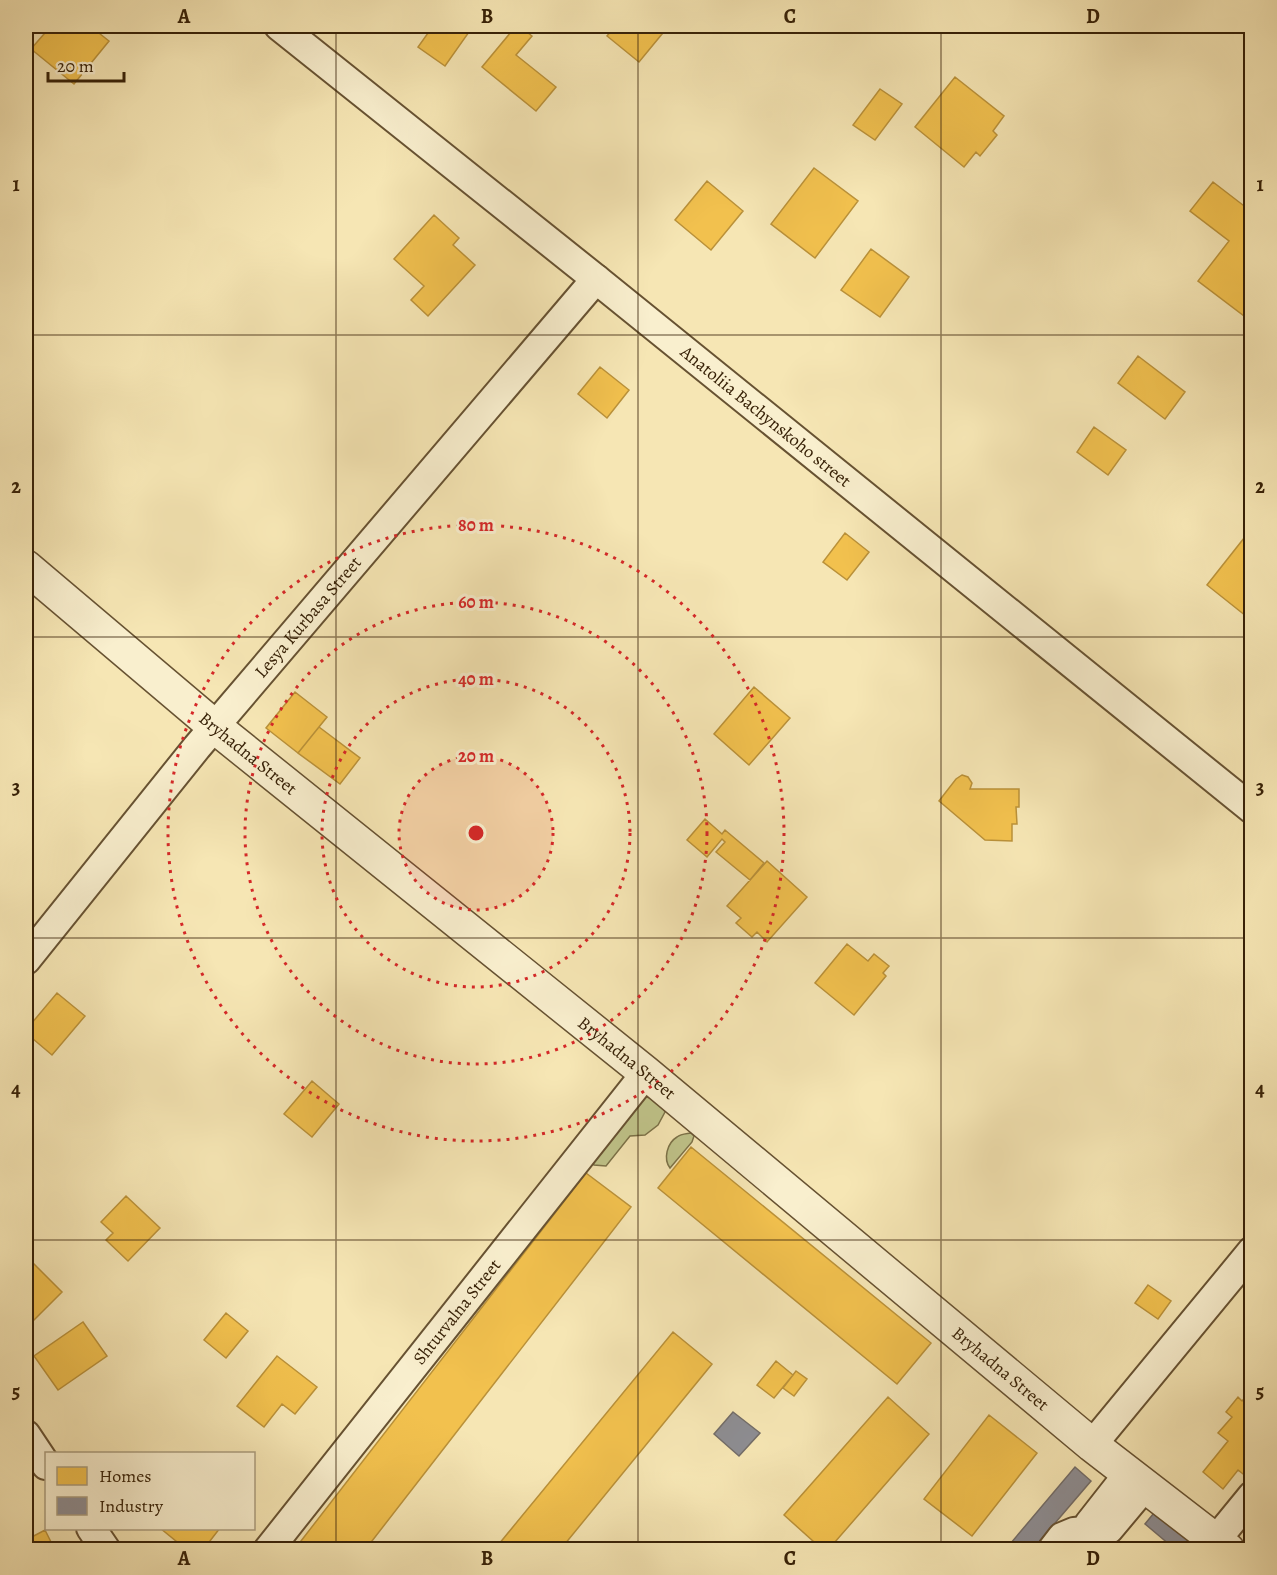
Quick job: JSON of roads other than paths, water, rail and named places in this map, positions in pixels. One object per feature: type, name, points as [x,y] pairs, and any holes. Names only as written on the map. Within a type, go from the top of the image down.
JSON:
[{"type":"street","name":"Anatoliia Bachynskoho street","points":[[279,26],[596,279],[1251,809]]},
{"type":"street","name":"Lesya Kurbasa Street","points":[[26,960],[215,727],[596,279]]},
{"type":"street","name":"Bryhadna Street","points":[[26,567],[215,727],[646,1073],[1092,1445],[1222,1545]]},
{"type":"street","name":"Shturvalna Street","points":[[268,1550],[646,1073]]},
{"type":"street","points":[[1092,1445],[1251,1251]]},
{"type":"street","points":[[26,1435],[45,1464]]},
{"type":"street","points":[[1052,1550],[1062,1537],[1109,1528],[1137,1479]]},
{"type":"street","points":[[1222,1545],[1251,1496]]},
{"type":"street","points":[[92,1530],[106,1550]]}]
